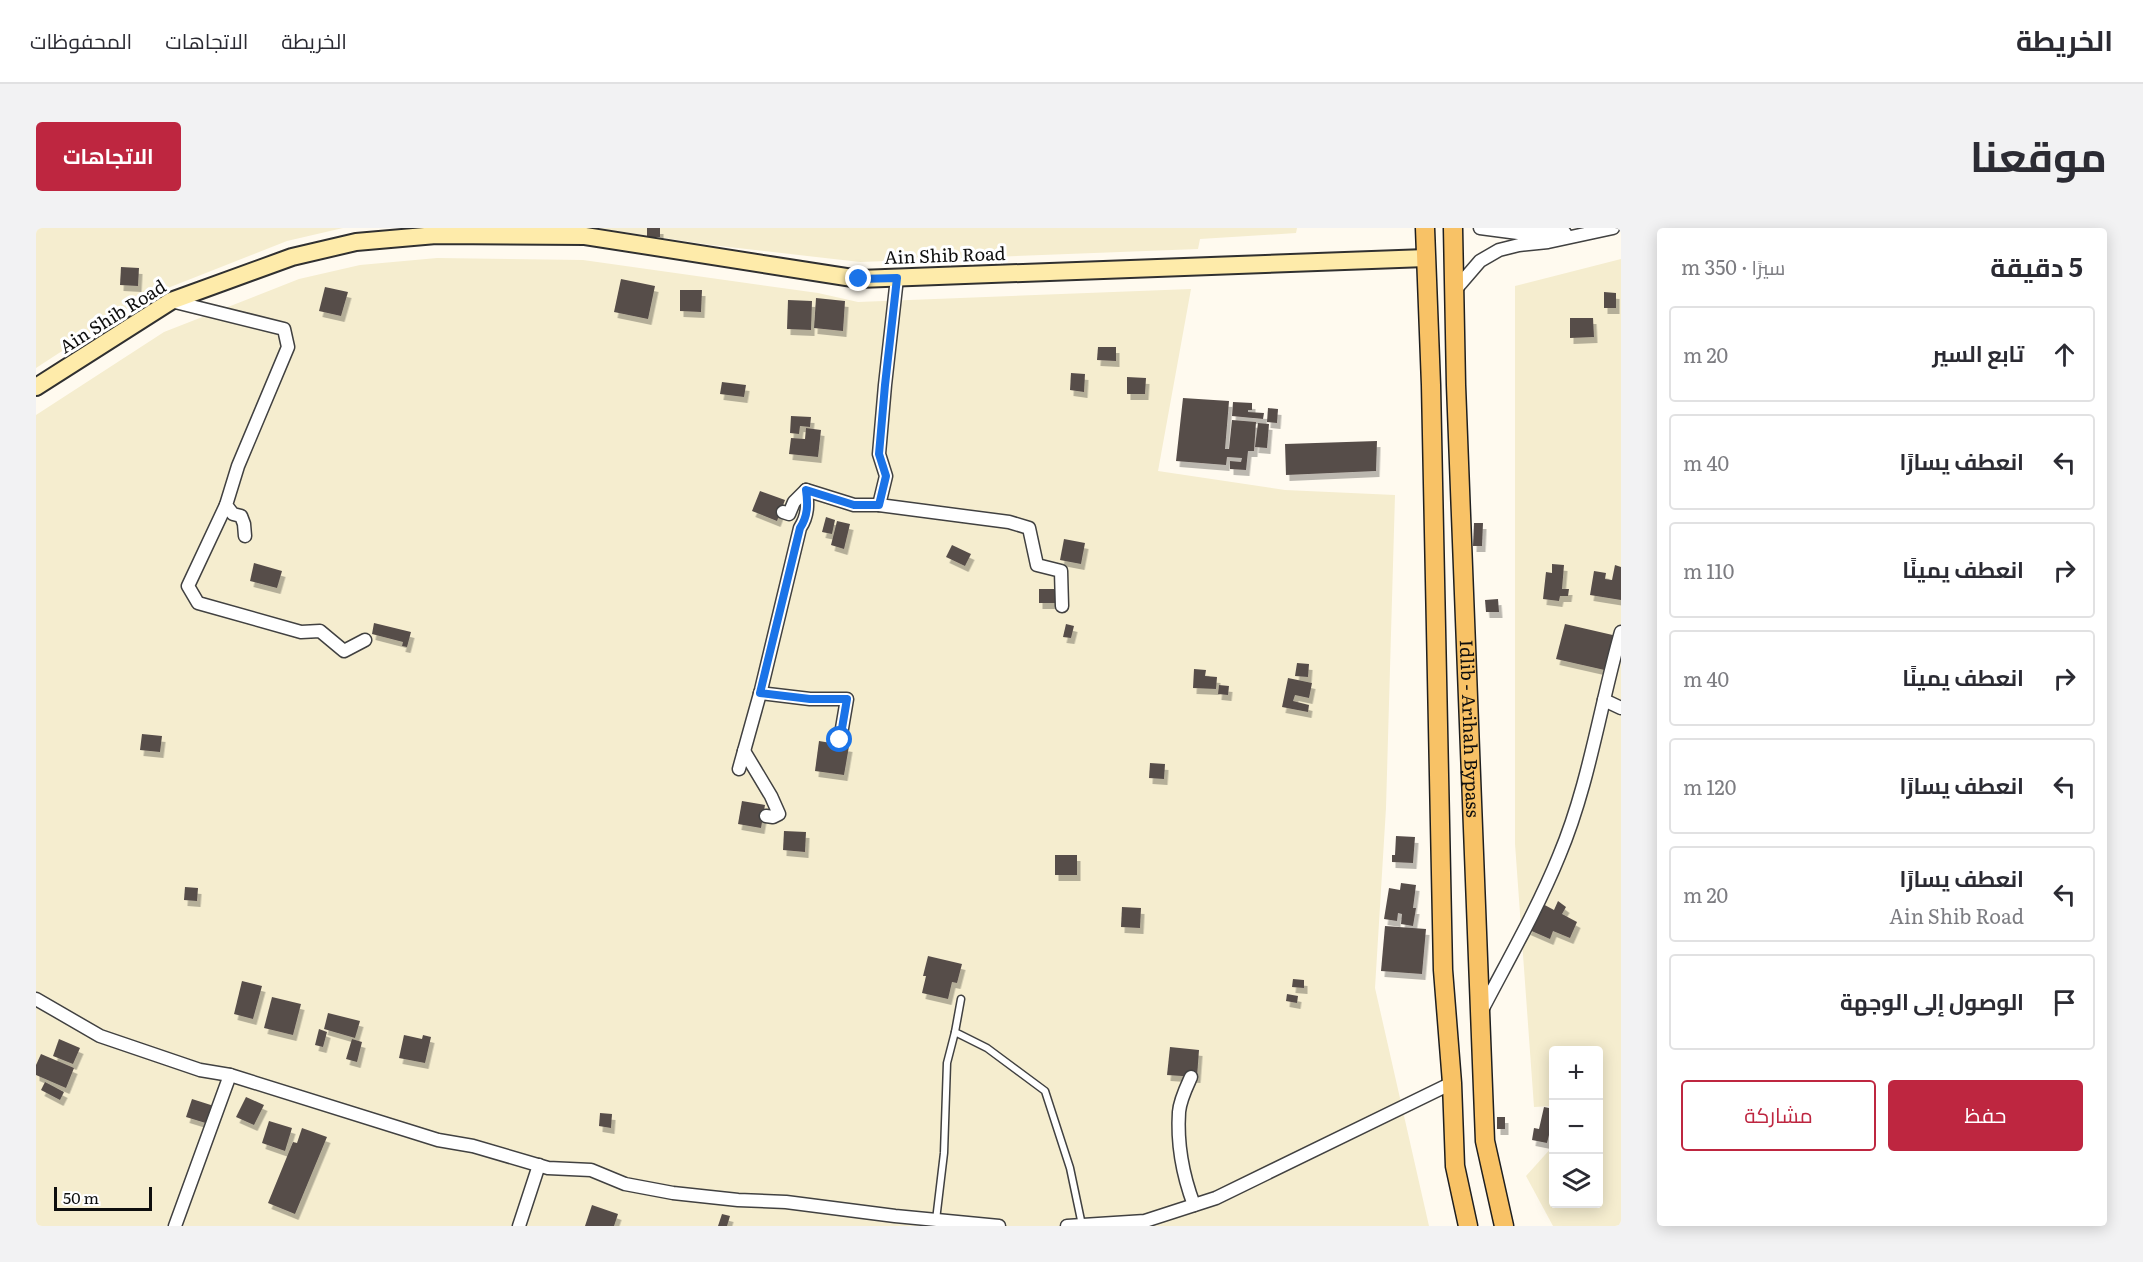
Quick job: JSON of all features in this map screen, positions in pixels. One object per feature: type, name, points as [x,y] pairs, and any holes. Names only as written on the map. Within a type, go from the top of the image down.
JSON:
[{"type":"main road","name":"Idlib - Arihah Bypass","points":[[1425,228],[1431,385],[1443,970],[1452,1083],[1455,1166],[1468,1226]]},
{"type":"main road","name":"Idlib - Arihah Bypass","points":[[1452,228],[1485,1141],[1504,1226]]},
{"type":"main road","name":"Ain Shib Road","points":[[36,387],[171,301],[355,235],[585,237],[859,279],[1426,258]]},
{"type":"main road","points":[[1431,385],[1456,385]]},
{"type":"street","points":[[1480,228],[1518,233],[1587,233]]},
{"type":"street","points":[[1455,290],[1480,261],[1499,250],[1613,228]]},
{"type":"street","points":[[879,505],[886,476],[879,454],[897,278]]},
{"type":"street","points":[[171,301],[284,330],[288,347],[238,466],[226,505],[188,586],[198,603],[301,632],[320,631],[344,651],[365,640]]},
{"type":"street","points":[[806,490],[854,505],[879,505],[1009,522],[1029,528],[1037,565],[1061,571],[1062,606]]},
{"type":"street","points":[[783,512],[789,514],[794,502],[806,490]]},
{"type":"street","points":[[739,769],[800,528],[806,519],[808,502],[806,490]]},
{"type":"street","points":[[226,505],[232,514],[241,516],[245,536]]},
{"type":"street","points":[[1480,1014],[1560,856],[1578,803],[1604,700],[1617,668],[1621,632]]},
{"type":"street","points":[[760,693],[810,699],[847,699],[840,740]]},
{"type":"street","points":[[1604,700],[1621,708]]},
{"type":"street","points":[[744,751],[771,796],[778,814],[773,817],[766,816]]},
{"type":"street","points":[[36,999],[100,1036],[200,1070],[230,1075],[438,1140],[473,1146],[548,1168],[591,1170],[625,1184],[673,1193],[738,1200],[786,1202],[999,1226]]},
{"type":"street","points":[[175,1226],[230,1075]]},
{"type":"street","points":[[1191,1077],[1184,1091],[1179,1112],[1183,1166],[1194,1205]]},
{"type":"street","points":[[1068,1226],[1145,1221],[1216,1198],[1452,1083]]},
{"type":"street","points":[[519,1226],[539,1165]]},
{"type":"lane","points":[[936,1220],[944,1153],[948,1063],[961,999]]},
{"type":"lane","points":[[956,1032],[987,1048],[1045,1091],[1070,1167],[1082,1225]]},
{"type":"shaded area","points":[[36,228],[343,228],[287,241],[145,297],[36,368]]},
{"type":"shaded area","points":[[596,228],[1297,228],[1296,233],[1200,239],[1198,249],[860,262],[711,245]]},
{"type":"shaded area","points":[[437,258],[583,260],[818,293],[858,302],[1191,289],[1158,471],[1285,490],[1395,495],[1386,808],[1375,988],[1429,1226],[36,1226],[36,415],[164,332],[299,279],[360,265]]},
{"type":"shaded area","points":[[1621,259],[1621,1226],[1553,1226],[1526,1176],[1549,1150],[1549,1208],[1603,1208],[1603,1046],[1549,1046],[1549,1106],[1534,1107],[1515,844],[1515,286]]},
{"type":"building","points":[[647,228],[660,228],[660,237],[647,237]]},
{"type":"building","points":[[121,267],[139,268],[138,286],[120,285]]},
{"type":"building","points":[[621,279],[655,286],[648,319],[614,312]]},
{"type":"building","points":[[325,287],[348,292],[341,316],[319,311]]},
{"type":"building","points":[[680,290],[702,290],[701,312],[680,311]]},
{"type":"building","points":[[1604,292],[1616,293],[1616,308],[1604,308]]},
{"type":"building","points":[[816,298],[845,301],[843,331],[814,328]]},
{"type":"building","points":[[788,300],[812,301],[811,330],[787,329]]},
{"type":"building","points":[[1570,318],[1593,318],[1594,337],[1570,338]]},
{"type":"building","points":[[1098,347],[1116,347],[1116,361],[1097,360]]},
{"type":"building","points":[[1071,373],[1085,374],[1084,392],[1070,390]]},
{"type":"building","points":[[1127,377],[1146,378],[1145,394],[1127,394]]},
{"type":"building","points":[[722,382],[746,385],[744,397],[720,394]]},
{"type":"building","points":[[1183,398],[1229,401],[1225,449],[1229,449],[1232,420],[1256,422],[1254,451],[1248,451],[1246,470],[1230,469],[1230,461],[1241,462],[1242,458],[1227,457],[1226,465],[1176,461]]},
{"type":"building","points":[[1233,402],[1252,403],[1252,410],[1248,412],[1264,413],[1263,419],[1232,416]]},
{"type":"building","points":[[1268,408],[1278,409],[1277,423],[1267,422]]},
{"type":"building","points":[[791,416],[811,417],[810,427],[800,426],[799,434],[790,433]]},
{"type":"building","points":[[1258,423],[1269,424],[1267,448],[1255,447]]},
{"type":"building","points":[[806,428],[821,430],[818,457],[789,454],[791,438],[805,439]]},
{"type":"building","points":[[1377,441],[1376,471],[1286,475],[1285,444]]},
{"type":"building","points":[[760,491],[785,500],[777,521],[752,511]]},
{"type":"building","points":[[826,517],[835,520],[832,534],[822,532]]},
{"type":"building","points":[[837,521],[850,524],[844,549],[831,545]]},
{"type":"building","points":[[1474,523],[1483,523],[1482,546],[1473,546]]},
{"type":"building","points":[[1064,539],[1085,543],[1081,564],[1060,560]]},
{"type":"building","points":[[952,545],[971,554],[965,566],[946,557]]},
{"type":"building","points":[[254,563],[282,571],[277,588],[250,581]]},
{"type":"building","points":[[1552,564],[1564,565],[1562,589],[1569,589],[1568,596],[1560,596],[1559,601],[1543,599],[1546,572],[1552,573]]},
{"type":"building","points":[[1615,565],[1621,567],[1621,600],[1590,595],[1594,571],[1606,573],[1605,579],[1612,580]]},
{"type":"building","points":[[1039,589],[1058,589],[1058,603],[1039,603]]},
{"type":"building","points":[[1498,599],[1499,612],[1486,612],[1485,600]]},
{"type":"building","points":[[374,623],[411,632],[407,647],[402,646],[403,642],[372,634]]},
{"type":"building","points":[[1066,624],[1074,626],[1071,638],[1063,637]]},
{"type":"building","points":[[1565,624],[1617,636],[1609,671],[1556,659]]},
{"type":"building","points":[[1297,663],[1309,664],[1308,677],[1295,676]]},
{"type":"building","points":[[1194,669],[1206,670],[1205,676],[1217,677],[1216,689],[1193,688]]},
{"type":"building","points":[[1288,678],[1312,683],[1309,698],[1295,695],[1293,701],[1309,705],[1308,712],[1282,707]]},
{"type":"building","points":[[1219,685],[1229,686],[1228,695],[1218,694]]},
{"type":"building","points":[[142,734],[162,736],[160,752],[140,750]]},
{"type":"building","points":[[819,741],[849,746],[844,775],[815,771]]},
{"type":"building","points":[[1150,763],[1165,764],[1164,779],[1149,778]]},
{"type":"building","points":[[742,801],[765,805],[761,828],[738,824]]},
{"type":"building","points":[[784,831],[806,832],[805,852],[783,850]]},
{"type":"building","points":[[1396,836],[1415,837],[1413,863],[1392,862],[1392,855],[1395,855]]},
{"type":"building","points":[[1055,855],[1077,855],[1077,875],[1055,875]]},
{"type":"building","points":[[1401,883],[1416,885],[1413,926],[1401,924],[1402,914],[1398,913],[1397,921],[1384,919],[1389,888],[1400,890]]},
{"type":"building","points":[[185,887],[198,888],[197,901],[184,900]]},
{"type":"building","points":[[1558,901],[1566,907],[1562,914],[1577,922],[1570,938],[1553,931],[1550,939],[1527,929],[1541,903],[1554,910]]},
{"type":"building","points":[[1122,907],[1141,908],[1140,928],[1121,927]]},
{"type":"building","points":[[1385,926],[1426,929],[1422,974],[1381,971]]},
{"type":"building","points":[[928,956],[962,964],[957,983],[952,982],[948,999],[922,993]]},
{"type":"building","points":[[1293,979],[1304,980],[1304,988],[1292,987]]},
{"type":"building","points":[[242,981],[262,986],[253,1019],[234,1014]]},
{"type":"building","points":[[1287,994],[1298,996],[1297,1003],[1286,1001]]},
{"type":"building","points":[[272,997],[301,1004],[293,1035],[264,1028]]},
{"type":"building","points":[[328,1013],[360,1021],[355,1038],[324,1029]]},
{"type":"building","points":[[319,1029],[327,1032],[323,1047],[315,1045]]},
{"type":"building","points":[[404,1035],[422,1039],[423,1035],[431,1037],[425,1063],[399,1058]]},
{"type":"building","points":[[59,1039],[80,1048],[73,1064],[53,1056]]},
{"type":"building","points":[[352,1039],[362,1042],[357,1062],[346,1059]]},
{"type":"building","points":[[1170,1047],[1199,1050],[1197,1077],[1167,1075]]},
{"type":"building","points":[[41,1054],[74,1068],[66,1088],[36,1075],[36,1065]]},
{"type":"building","points":[[45,1082],[64,1092],[60,1100],[41,1090]]},
{"type":"building","points":[[246,1097],[264,1105],[254,1125],[236,1117]]},
{"type":"building","points":[[192,1099],[214,1106],[209,1124],[186,1117]]},
{"type":"building","points":[[1544,1107],[1549,1108],[1547,1143],[1532,1140],[1534,1128],[1539,1129]]},
{"type":"building","points":[[600,1113],[612,1114],[611,1128],[599,1126]]},
{"type":"building","points":[[1497,1117],[1505,1117],[1505,1129],[1497,1129]]},
{"type":"building","points":[[269,1121],[292,1128],[285,1151],[262,1143]]},
{"type":"building","points":[[302,1128],[327,1137],[295,1214],[268,1203],[293,1142],[297,1143]]},
{"type":"building","points":[[592,1205],[618,1214],[614,1226],[585,1226]]},
{"type":"building","points":[[722,1214],[730,1216],[727,1226],[718,1226]]},
{"type":"route","points":[[840,740],[847,699],[791,698],[760,693],[800,528],[806,519],[808,502],[806,490],[854,505],[879,505],[886,476],[879,454],[897,278],[859,279]]}]
